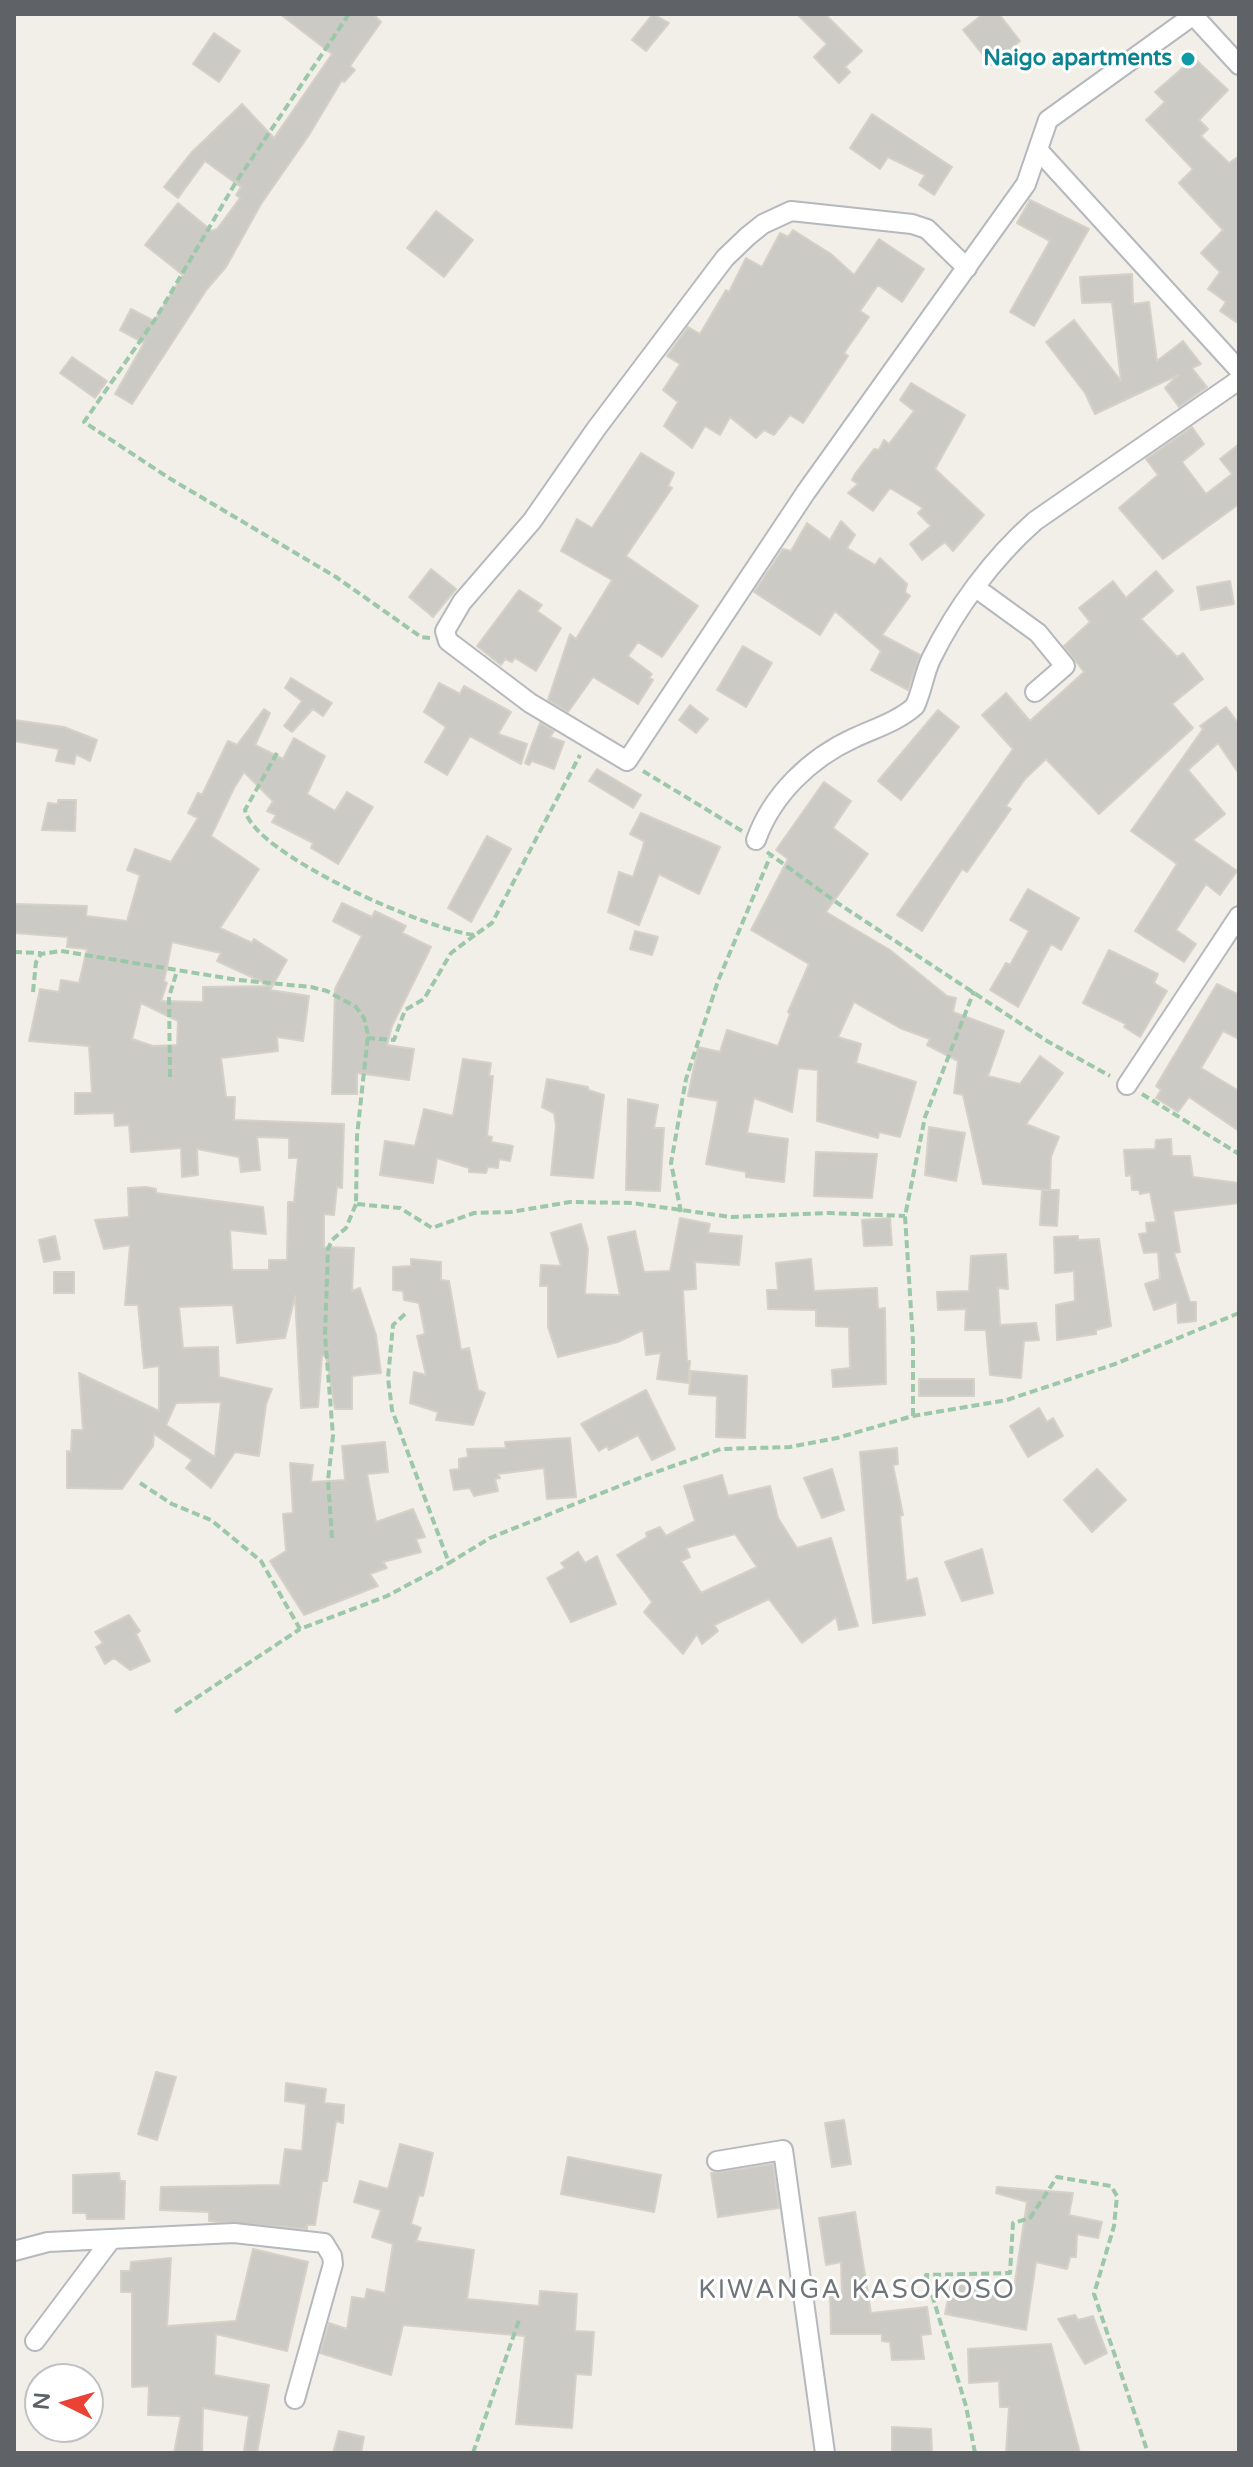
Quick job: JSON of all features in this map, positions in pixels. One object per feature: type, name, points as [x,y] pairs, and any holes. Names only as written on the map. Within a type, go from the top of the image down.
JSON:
[{"type":"street","points":[[967,268],[927,229],[912,224],[791,211],[763,224],[725,258],[596,429],[532,521],[462,602],[445,631],[448,641],[530,703],[627,761],[806,492],[967,268],[1026,184],[1040,152],[1043,130],[1053,113],[1195,15],[1239,65]]},
{"type":"street","points":[[1040,152],[1239,370]]},
{"type":"street","points":[[756,840],[776,799],[811,765],[847,741],[915,706],[930,661],[976,588],[993,562],[1035,521],[1239,380]]},
{"type":"street","points":[[976,588],[1038,633],[1065,666],[1035,692]]},
{"type":"street","points":[[1127,1085],[1239,916]]},
{"type":"street","points":[[717,2161],[783,2150],[825,2453]]},
{"type":"street","points":[[14,2251],[48,2242],[234,2233],[324,2243],[333,2264],[295,2399]]},
{"type":"street","points":[[35,2341],[110,2241]]},
{"type":"path","points":[[349,14],[236,182],[156,318],[84,422],[169,478],[336,577],[421,637],[448,641]]},
{"type":"path","points":[[367,1038],[394,1040],[405,1010],[424,999],[451,953],[492,923],[589,739]]},
{"type":"path","points":[[277,753],[245,810],[247,819],[279,849],[306,868],[394,910],[475,935]]},
{"type":"path","points":[[627,761],[756,840],[770,856],[1047,1041],[1127,1085],[1239,1154]]},
{"type":"path","points":[[681,1212],[671,1163],[686,1079],[718,981],[770,856]]},
{"type":"path","points":[[14,952],[61,951],[177,971],[327,991],[356,1007],[367,1026],[357,1136],[356,1204],[346,1228],[332,1240],[328,1249],[325,1335],[333,1436],[328,1480],[332,1538]]},
{"type":"path","points":[[33,992],[36,962],[43,953]]},
{"type":"path","points":[[170,1077],[169,997],[177,971]]},
{"type":"path","points":[[913,1416],[913,1341],[905,1216],[925,1117],[974,991]]},
{"type":"path","points":[[356,1204],[400,1208],[432,1228],[474,1213],[511,1212],[570,1202],[632,1203],[731,1217],[829,1213],[905,1216]]},
{"type":"path","points":[[175,1712],[300,1629],[387,1596],[490,1538],[721,1449],[790,1447],[837,1438],[913,1416],[1007,1400],[1048,1388],[1239,1313]]},
{"type":"path","points":[[405,1314],[393,1325],[388,1378],[392,1410],[449,1563]]},
{"type":"path","points":[[140,1483],[172,1504],[211,1520],[261,1561],[300,1629]]},
{"type":"path","points":[[975,2453],[966,2406],[926,2275],[1010,2273],[1013,2223],[1030,2218],[1057,2177],[1111,2186],[1117,2196],[1114,2226],[1094,2294],[1148,2453]]},
{"type":"path","points":[[473,2453],[519,2320]]},
{"type":"building","points":[[280,14],[373,14],[381,22],[350,66],[355,70],[344,82],[342,80],[309,135],[261,204],[226,267],[207,289],[132,404],[115,394],[144,343],[120,330],[131,309],[154,321],[183,275],[145,245],[178,203],[212,231],[217,229],[240,198],[236,195],[241,187],[205,161],[178,198],[164,187],[191,153],[242,104],[274,138],[332,54]]},
{"type":"building","points":[[653,14],[669,23],[646,51],[632,40]]},
{"type":"building","points":[[797,14],[825,14],[862,51],[845,67],[850,72],[839,83],[814,57],[827,44]]},
{"type":"building","points":[[983,14],[999,14],[1020,41],[991,65],[963,30]]},
{"type":"building","points":[[214,33],[240,51],[219,82],[193,64]]},
{"type":"building","points":[[1194,58],[1228,90],[1199,120],[1208,129],[1201,136],[1229,163],[1239,156],[1239,324],[1220,311],[1226,302],[1208,289],[1220,272],[1201,253],[1223,230],[1179,183],[1193,169],[1146,120],[1165,102],[1155,92]]},
{"type":"building","points":[[872,114],[952,167],[934,195],[919,185],[925,175],[888,157],[880,169],[850,148]]},
{"type":"building","points":[[1030,200],[1089,229],[1034,326],[1010,312],[1050,241],[1017,223]]},
{"type":"building","points":[[436,211],[473,240],[444,277],[407,248]]},
{"type":"building","points":[[793,230],[831,254],[854,275],[879,239],[924,269],[902,302],[878,285],[860,311],[869,317],[844,353],[848,356],[803,423],[790,415],[774,435],[764,430],[756,438],[730,417],[720,435],[705,426],[692,448],[664,426],[678,402],[663,390],[680,364],[667,356],[688,327],[700,334],[726,290],[729,292],[746,258],[762,267],[780,233],[788,237]]},
{"type":"building","points":[[1132,274],[1133,304],[1149,302],[1157,361],[1183,341],[1201,364],[1192,368],[1207,387],[1179,407],[1165,388],[1178,375],[1095,414],[1085,393],[1046,342],[1074,320],[1121,381],[1112,302],[1082,303],[1080,277]]},
{"type":"building","points":[[72,357],[107,381],[95,398],[60,373]]},
{"type":"building","points":[[911,383],[965,415],[935,469],[984,515],[953,551],[945,542],[922,560],[910,544],[931,526],[918,513],[923,508],[890,488],[873,511],[848,493],[858,484],[852,480],[874,449],[879,450],[884,440],[889,444],[914,411],[900,400]]},
{"type":"building","points":[[1192,427],[1204,444],[1182,462],[1206,494],[1232,474],[1220,459],[1239,444],[1239,504],[1163,559],[1119,508],[1158,475],[1146,459]]},
{"type":"building","points":[[641,453],[674,473],[668,486],[672,488],[626,556],[698,606],[662,657],[638,642],[628,656],[652,674],[649,678],[653,680],[638,704],[593,677],[568,712],[548,700],[570,634],[576,639],[612,580],[561,551],[577,519],[592,528]]},
{"type":"building","points":[[841,521],[855,535],[847,548],[875,565],[880,558],[907,584],[905,592],[910,596],[882,635],[920,655],[908,690],[871,670],[881,651],[835,611],[820,635],[754,592],[783,549],[791,551],[807,523],[830,540]]},
{"type":"building","points":[[431,569],[456,589],[433,617],[409,597]]},
{"type":"building","points":[[1156,571],[1173,591],[1141,619],[1177,657],[1183,653],[1203,679],[1172,704],[1193,728],[1099,814],[1046,759],[1025,779],[1006,806],[1011,809],[967,872],[962,869],[922,931],[897,915],[1013,749],[982,715],[1006,693],[1030,721],[1084,672],[1064,646],[1090,622],[1079,608],[1113,581],[1126,598]]},
{"type":"building","points":[[1230,581],[1234,604],[1201,610],[1197,587]]},
{"type":"building","points":[[519,590],[542,605],[537,611],[561,628],[536,671],[515,658],[512,662],[505,659],[501,665],[477,646]]},
{"type":"building","points":[[743,646],[772,663],[746,707],[717,690]]},
{"type":"building","points":[[291,678],[332,703],[323,716],[313,709],[292,732],[284,726],[302,701],[285,688]]},
{"type":"building","points":[[439,683],[460,694],[464,686],[511,712],[498,734],[527,744],[521,764],[470,736],[447,775],[425,762],[446,727],[424,712]]},
{"type":"building","points":[[690,705],[708,719],[696,733],[679,720]]},
{"type":"building","points":[[1226,707],[1239,724],[1239,774],[1218,743],[1188,770],[1225,814],[1193,840],[1237,871],[1220,895],[1206,884],[1176,930],[1196,944],[1184,962],[1135,931],[1177,864],[1131,831],[1203,729],[1200,726]]},
{"type":"building","points":[[264,709],[270,713],[255,745],[283,759],[294,738],[325,756],[307,794],[335,811],[347,792],[373,807],[338,864],[311,848],[313,843],[272,822],[276,815],[267,811],[273,801],[244,772],[211,836],[259,869],[220,928],[252,943],[254,939],[287,960],[270,990],[309,996],[303,1041],[277,1037],[278,1051],[221,1058],[226,1097],[235,1097],[234,1120],[344,1124],[342,1188],[337,1187],[334,1215],[324,1214],[324,1247],[354,1248],[352,1291],[360,1288],[376,1335],[381,1373],[352,1376],[352,1409],[335,1409],[326,1356],[322,1356],[318,1407],[301,1408],[295,1296],[285,1338],[237,1343],[233,1305],[179,1307],[183,1348],[218,1347],[219,1377],[272,1389],[266,1404],[259,1456],[235,1452],[211,1488],[186,1468],[192,1460],[154,1434],[153,1446],[122,1489],[67,1488],[67,1451],[71,1452],[72,1430],[83,1430],[79,1373],[159,1411],[159,1366],[144,1368],[138,1305],[125,1305],[130,1245],[104,1249],[95,1220],[129,1217],[128,1188],[146,1187],[156,1189],[156,1193],[263,1207],[266,1234],[230,1230],[232,1270],[269,1270],[269,1260],[287,1260],[288,1202],[294,1202],[298,1158],[289,1158],[289,1138],[257,1137],[260,1170],[241,1172],[239,1157],[197,1149],[198,1175],[182,1177],[181,1148],[131,1152],[129,1125],[115,1126],[114,1113],[75,1114],[75,1093],[92,1093],[89,1046],[29,1041],[40,989],[59,992],[61,980],[79,983],[87,949],[67,947],[68,937],[14,933],[14,904],[87,906],[86,916],[127,921],[140,875],[127,870],[135,849],[171,862],[198,818],[188,813],[198,793],[202,795],[228,741],[237,745]],"holes":[[[172,942],[221,953],[217,961],[271,986],[203,987],[203,1002],[161,1001],[167,983],[164,981]],[[141,1003],[178,1021],[177,1045],[153,1046],[132,1039]],[[221,1402],[215,1457],[166,1425],[176,1403]]]},
{"type":"building","points":[[938,710],[959,727],[901,800],[878,781]]},
{"type":"building","points":[[14,720],[64,727],[97,740],[90,761],[76,754],[74,764],[56,761],[59,749],[14,741]]},
{"type":"building","points":[[540,723],[554,731],[550,737],[564,742],[554,769],[532,761],[529,765],[525,763]]},
{"type":"building","points":[[597,769],[641,795],[633,808],[589,781]]},
{"type":"building","points":[[824,782],[851,801],[833,828],[868,854],[826,912],[890,950],[947,996],[956,998],[953,1012],[1004,1031],[988,1076],[1020,1084],[1040,1056],[1063,1073],[1026,1124],[1059,1137],[1051,1157],[1050,1190],[1059,1190],[1057,1226],[1040,1225],[1042,1190],[1048,1190],[983,1184],[963,1095],[954,1093],[958,1061],[927,1045],[930,1039],[900,1028],[854,1002],[838,1037],[861,1044],[856,1063],[916,1082],[900,1137],[879,1132],[878,1138],[817,1121],[818,1070],[798,1068],[792,1112],[754,1098],[747,1133],[788,1139],[784,1182],[746,1177],[746,1172],[706,1164],[718,1101],[688,1096],[698,1047],[720,1052],[727,1030],[778,1046],[790,1014],[788,1012],[809,964],[751,930],[788,859],[776,850]]},
{"type":"building","points":[[58,800],[76,800],[75,831],[42,830],[48,803],[58,804]]},
{"type":"building","points":[[641,813],[720,847],[699,894],[659,874],[639,925],[608,912],[619,872],[633,877],[643,847],[644,841],[630,834]]},
{"type":"building","points":[[487,836],[511,849],[471,922],[448,908]]},
{"type":"building","points":[[1028,889],[1079,918],[1061,950],[1051,944],[1018,1007],[990,990],[1006,963],[1010,965],[1029,931],[1010,920]]},
{"type":"building","points":[[342,903],[372,917],[375,911],[406,926],[402,933],[431,947],[392,1026],[387,1045],[414,1049],[409,1080],[357,1073],[357,1094],[332,1094],[335,989],[362,936],[333,921]]},
{"type":"building","points":[[635,931],[658,937],[652,955],[630,949]]},
{"type":"building","points":[[1109,950],[1158,974],[1154,983],[1167,991],[1140,1037],[1124,1027],[1126,1024],[1083,1003]]},
{"type":"building","points":[[1217,984],[1239,995],[1239,1039],[1223,1031],[1201,1068],[1239,1091],[1239,1131],[1189,1097],[1178,1112],[1156,1098],[1161,1090],[1156,1086]]},
{"type":"building","points":[[463,1059],[491,1063],[489,1076],[493,1076],[487,1136],[492,1137],[491,1142],[513,1146],[510,1161],[499,1159],[498,1168],[488,1167],[486,1173],[469,1172],[469,1168],[437,1158],[433,1183],[380,1175],[385,1141],[415,1146],[424,1109],[453,1116]]},
{"type":"building","points":[[547,1079],[588,1087],[588,1090],[604,1095],[593,1178],[551,1175],[556,1125],[554,1113],[542,1107]]},
{"type":"building","points":[[628,1099],[658,1105],[654,1128],[664,1128],[660,1191],[626,1190]]},
{"type":"building","points":[[929,1127],[965,1133],[956,1181],[925,1175]]},
{"type":"building","points":[[1171,1139],[1172,1156],[1190,1156],[1193,1177],[1239,1183],[1239,1203],[1173,1211],[1180,1252],[1174,1253],[1190,1302],[1196,1302],[1196,1321],[1178,1323],[1177,1302],[1154,1310],[1145,1284],[1160,1279],[1158,1252],[1144,1253],[1139,1234],[1147,1233],[1146,1223],[1156,1222],[1150,1192],[1140,1194],[1139,1190],[1132,1190],[1131,1175],[1126,1176],[1124,1150],[1155,1149],[1156,1140]]},
{"type":"building","points":[[816,1152],[877,1154],[872,1198],[814,1196]]},
{"type":"building","points":[[680,1218],[710,1224],[708,1233],[742,1236],[739,1265],[695,1262],[696,1289],[683,1290],[687,1361],[690,1361],[688,1383],[657,1379],[661,1353],[646,1355],[643,1330],[618,1342],[558,1357],[548,1327],[548,1286],[540,1286],[541,1265],[561,1266],[551,1233],[581,1224],[588,1249],[585,1294],[620,1295],[608,1237],[635,1231],[644,1272],[670,1271]]},
{"type":"building","points":[[890,1218],[892,1245],[864,1246],[862,1220]]},
{"type":"building","points":[[55,1236],[60,1259],[44,1262],[39,1240]]},
{"type":"building","points":[[1078,1236],[1078,1240],[1099,1239],[1111,1326],[1096,1330],[1096,1334],[1057,1340],[1056,1305],[1075,1301],[1074,1271],[1055,1273],[1054,1237]]},
{"type":"building","points":[[1006,1254],[1008,1289],[998,1288],[1000,1325],[1036,1323],[1039,1340],[1024,1341],[1021,1378],[990,1375],[986,1330],[965,1330],[966,1309],[938,1310],[937,1292],[969,1291],[971,1256]]},
{"type":"building","points":[[411,1259],[441,1262],[441,1280],[449,1281],[461,1350],[469,1348],[478,1390],[485,1393],[473,1425],[436,1420],[438,1412],[410,1403],[414,1372],[426,1375],[417,1336],[425,1334],[419,1303],[404,1300],[403,1291],[393,1290],[393,1267],[411,1266]]},
{"type":"building","points":[[811,1259],[814,1291],[877,1288],[878,1309],[885,1308],[886,1384],[833,1387],[832,1370],[850,1368],[849,1327],[816,1326],[816,1310],[768,1309],[767,1290],[778,1290],[776,1263]]},
{"type":"building","points":[[54,1272],[74,1272],[74,1293],[54,1293]]},
{"type":"building","points":[[691,1371],[747,1376],[745,1438],[716,1437],[717,1396],[689,1394]]},
{"type":"building","points":[[919,1379],[974,1379],[974,1396],[919,1396]]},
{"type":"building","points":[[646,1390],[675,1449],[652,1460],[638,1435],[609,1450],[607,1446],[599,1451],[581,1424]]},
{"type":"building","points":[[1039,1408],[1047,1422],[1053,1418],[1063,1436],[1028,1457],[1010,1426]]},
{"type":"building","points":[[570,1438],[576,1497],[547,1499],[544,1468],[498,1474],[500,1478],[495,1479],[498,1491],[474,1496],[470,1488],[454,1490],[450,1470],[459,1469],[459,1459],[468,1457],[467,1449],[506,1448],[505,1442]]},
{"type":"building","points":[[385,1442],[388,1472],[367,1474],[376,1522],[413,1509],[425,1537],[416,1539],[421,1552],[383,1562],[387,1568],[370,1574],[378,1586],[304,1615],[270,1561],[286,1551],[283,1514],[293,1513],[290,1463],[313,1465],[311,1482],[345,1480],[342,1446]]},
{"type":"building","points":[[897,1448],[898,1464],[893,1465],[903,1515],[900,1516],[906,1581],[917,1578],[925,1615],[873,1623],[860,1452]]},
{"type":"building","points":[[832,1469],[844,1510],[822,1518],[804,1478]]},
{"type":"building","points":[[1097,1469],[1126,1500],[1092,1532],[1064,1500]]},
{"type":"building","points":[[722,1475],[728,1496],[770,1486],[778,1518],[797,1548],[831,1538],[858,1626],[839,1630],[836,1617],[802,1643],[769,1599],[714,1625],[718,1631],[702,1644],[697,1634],[683,1654],[644,1612],[652,1602],[617,1555],[647,1537],[646,1533],[660,1527],[666,1536],[695,1521],[684,1486]],"holes":[[[735,1534],[757,1567],[701,1593],[681,1561],[690,1557],[686,1548]]]},
{"type":"building","points":[[982,1549],[993,1593],[962,1601],[945,1562]]},
{"type":"building","points":[[578,1552],[585,1563],[597,1556],[616,1604],[571,1622],[547,1578],[565,1568],[561,1563]]},
{"type":"building","points":[[129,1615],[140,1631],[136,1634],[150,1661],[130,1670],[114,1658],[105,1664],[96,1647],[103,1643],[95,1632]]},
{"type":"building","points":[[156,2072],[176,2077],[157,2140],[138,2134]]},
{"type":"building","points":[[286,2083],[326,2089],[324,2103],[344,2105],[343,2123],[336,2121],[327,2181],[322,2181],[315,2225],[307,2225],[307,2229],[218,2222],[209,2221],[209,2212],[160,2210],[161,2187],[280,2185],[285,2149],[302,2151],[306,2104],[285,2101]]},
{"type":"building","points":[[844,2120],[851,2164],[832,2167],[825,2123]]},
{"type":"building","points":[[400,2144],[433,2153],[423,2196],[419,2195],[411,2224],[421,2228],[416,2241],[474,2250],[467,2299],[539,2306],[540,2291],[577,2294],[575,2331],[594,2332],[591,2375],[576,2374],[572,2428],[516,2424],[525,2336],[403,2325],[391,2375],[320,2353],[329,2323],[347,2329],[352,2297],[365,2299],[367,2289],[385,2293],[393,2244],[372,2237],[381,2210],[354,2202],[360,2181],[388,2189]]},
{"type":"building","points":[[568,2157],[661,2175],[654,2212],[561,2194]]},
{"type":"building","points":[[773,2164],[779,2208],[718,2217],[711,2173]]},
{"type":"building","points":[[119,2173],[120,2181],[125,2181],[124,2219],[87,2219],[86,2213],[73,2213],[73,2175]]},
{"type":"building","points":[[997,2187],[1073,2193],[1069,2215],[1102,2222],[1098,2238],[1077,2234],[1076,2257],[1070,2257],[1067,2269],[1036,2262],[1026,2330],[945,2314],[951,2283],[1013,2295],[1027,2202],[996,2193]]},
{"type":"building","points":[[855,2212],[871,2313],[927,2307],[931,2334],[921,2335],[924,2359],[892,2360],[890,2342],[882,2341],[882,2334],[831,2334],[830,2297],[842,2296],[841,2262],[826,2265],[819,2218]]},
{"type":"building","points":[[253,2249],[308,2262],[287,2351],[216,2334],[214,2375],[269,2385],[257,2453],[244,2451],[249,2416],[203,2408],[202,2453],[174,2453],[181,2416],[148,2415],[149,2386],[132,2387],[132,2292],[121,2292],[121,2271],[130,2271],[131,2262],[171,2258],[167,2326],[236,2321]]},
{"type":"building","points":[[1075,2315],[1078,2320],[1093,2316],[1107,2353],[1085,2364],[1058,2319]]},
{"type":"building","points":[[1051,2344],[1080,2453],[1006,2453],[1009,2407],[1000,2407],[999,2381],[969,2383],[968,2349]]},
{"type":"building","points":[[892,2427],[931,2429],[932,2453],[892,2453]]},
{"type":"building","points":[[339,2431],[364,2437],[361,2453],[333,2453]]},
{"type":"place","name":"Naigo apartments","points":[[1188,59]]},
{"type":"district","name":"KIWANGA KASOKOSO","points":[[857,2291]]}]
